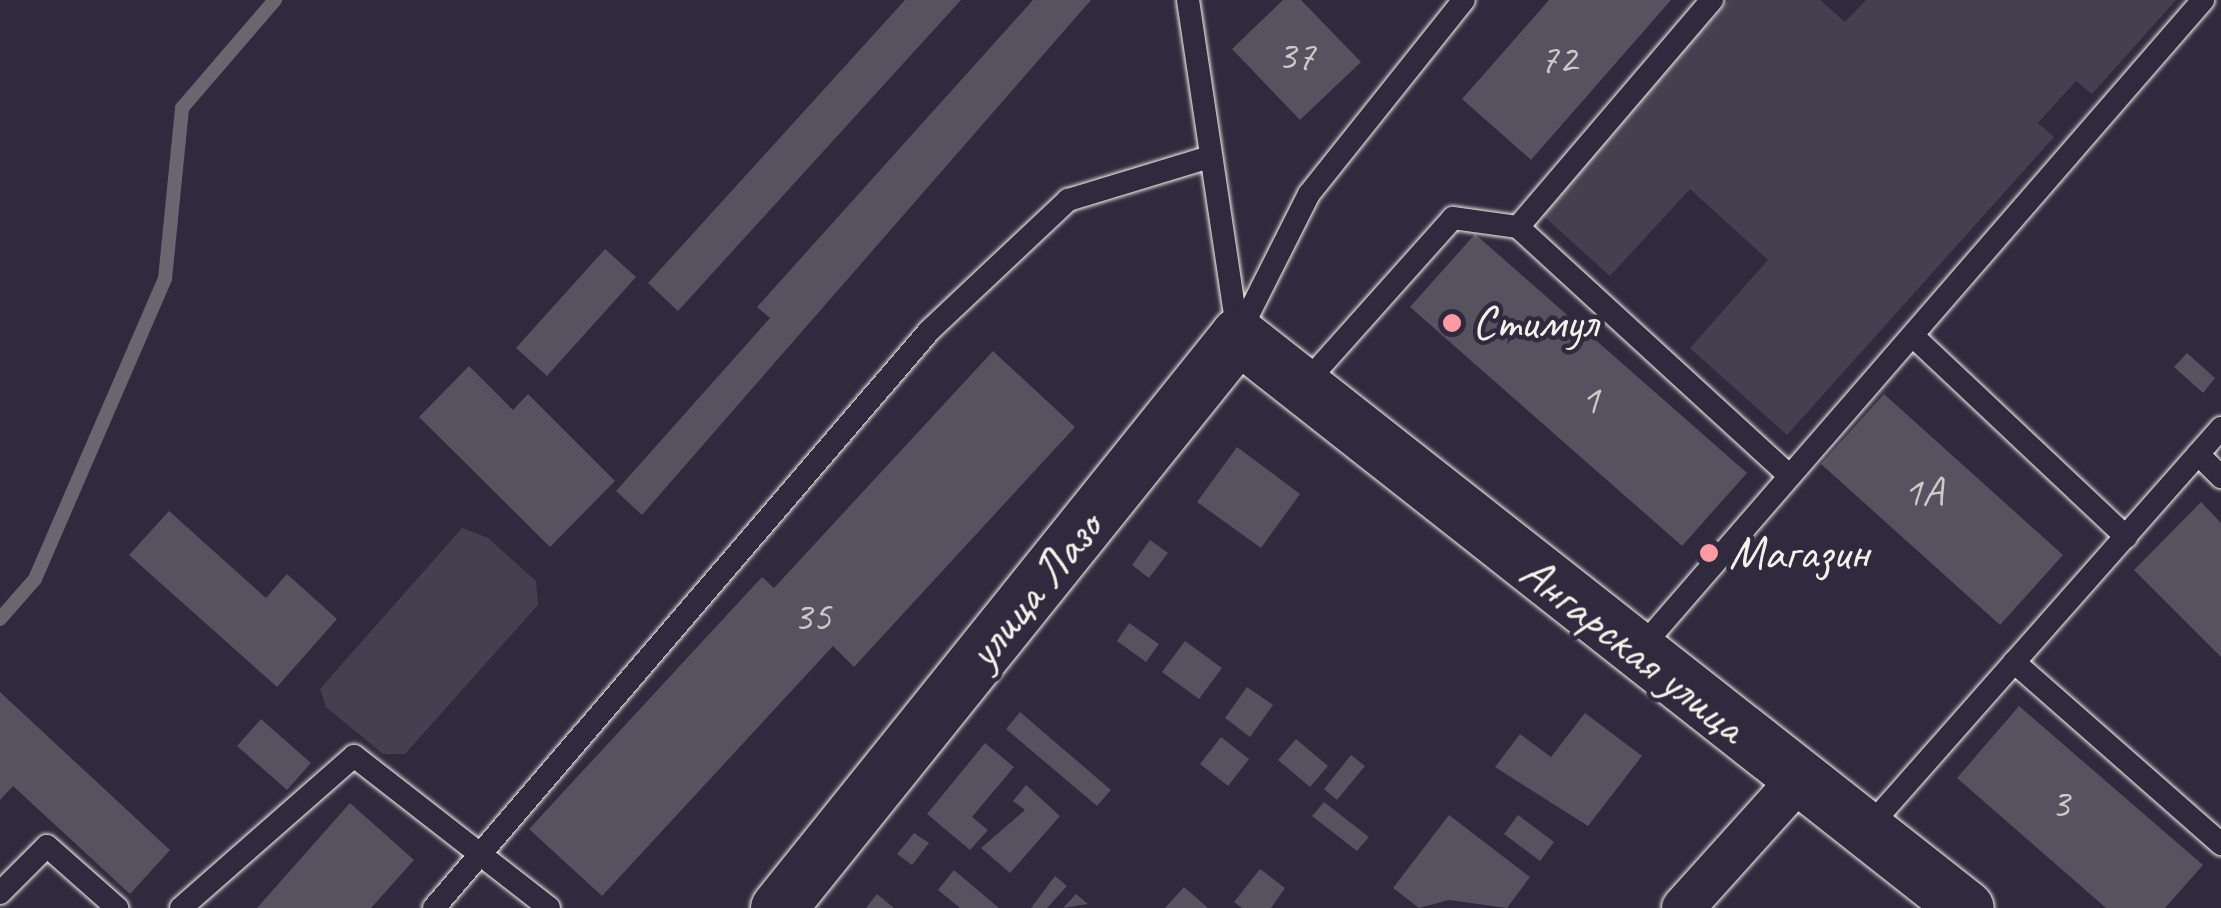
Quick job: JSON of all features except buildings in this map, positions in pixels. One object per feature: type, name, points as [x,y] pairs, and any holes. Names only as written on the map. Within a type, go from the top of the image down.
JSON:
[{"type":"street","points":[[1238,336],[1301,388]]},
{"type":"street","name":"улица Лазо","points":[[778,908],[1238,336]]},
{"type":"street","name":"Ангарская улица","points":[[1301,388],[1966,908]]},
{"type":"street","points":[[1683,908],[1799,779]]},
{"type":"lane","points":[[1188,0],[1206,158],[1238,336]]},
{"type":"lane","points":[[1238,336],[1309,194],[1464,0]]},
{"type":"lane","points":[[1518,227],[1712,0]]},
{"type":"lane","points":[[1637,653],[2206,0],[2221,11]]},
{"type":"lane","points":[[434,908],[944,317],[1068,200],[1206,158]]},
{"type":"lane","points":[[1301,388],[1453,218],[1518,227],[1788,476]]},
{"type":"lane","points":[[1913,336],[2126,537]]},
{"type":"lane","points":[[1867,829],[2221,428]]},
{"type":"lane","points":[[2198,454],[2221,477]]},
{"type":"lane","points":[[2014,662],[2221,844]]},
{"type":"lane","points":[[181,908],[354,756],[483,851],[550,908]]},
{"type":"lane","points":[[0,894],[47,846],[116,908]]},
{"type":"shaded area","points":[[1729,0],[1820,0],[1845,22],[1866,0],[2176,0],[2092,94],[2076,81],[2038,123],[2054,137],[1787,435],[1690,348],[1768,260],[1690,189],[1610,276],[1539,212]]},
{"type":"shaded area","points":[[462,528],[488,538],[536,581],[538,605],[405,754],[383,754],[326,707],[320,689]]},
{"type":"waterway","points":[[0,619],[35,579],[165,279],[182,108],[275,0]]},
{"type":"place","name":"Стимул","points":[[1452,323]]},
{"type":"place","name":"Магазин","points":[[1709,553]]}]
